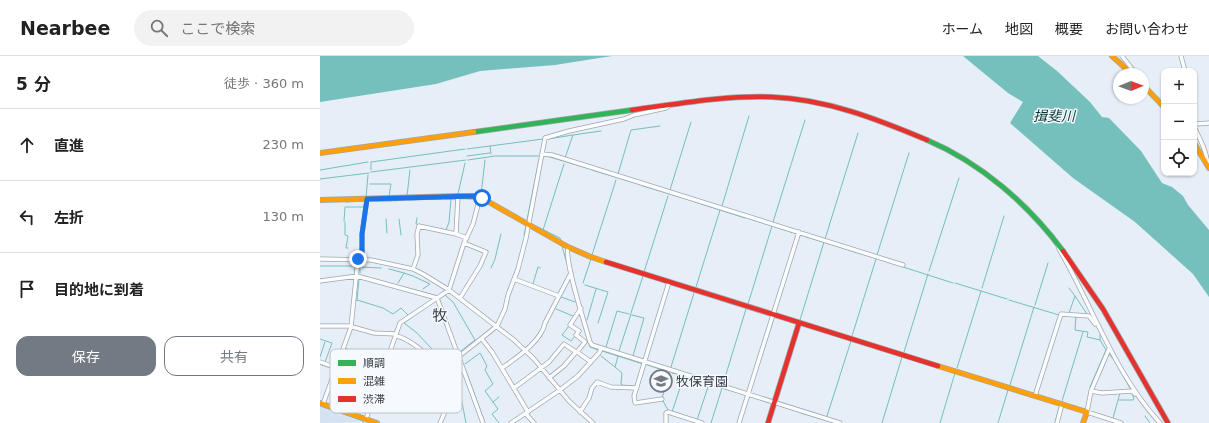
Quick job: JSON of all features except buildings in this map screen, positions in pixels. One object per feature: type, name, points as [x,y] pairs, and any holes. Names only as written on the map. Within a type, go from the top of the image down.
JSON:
[{"type":"street","points":[[1112,56],[1125,68]]},
{"type":"street","points":[[1122,56],[1131,68]]},
{"type":"street","points":[[1181,56],[1184,68]]},
{"type":"street","points":[[1149,91],[1161,104]]},
{"type":"street","points":[[320,153],[723,98],[774,97],[836,107],[868,117],[940,146],[967,160],[991,178],[1015,200],[1058,245],[1090,290],[1168,423]]},
{"type":"street","points":[[462,354],[497,326],[505,309],[526,238],[545,138],[669,106]]},
{"type":"street","points":[[1197,124],[1209,123]]},
{"type":"street","points":[[1197,134],[1201,141],[1208,167]]},
{"type":"street","points":[[1197,148],[1208,167]]},
{"type":"street","points":[[542,154],[552,155],[903,265]]},
{"type":"street","points":[[456,234],[458,196]]},
{"type":"street","points":[[320,200],[458,196],[480,197],[568,247],[604,262],[1122,423]]},
{"type":"street","points":[[391,349],[400,323],[449,290],[464,243],[473,224],[480,197]]},
{"type":"street","points":[[343,349],[351,327],[367,199]]},
{"type":"street","points":[[413,269],[418,255],[417,234],[419,226],[456,234],[466,238]]},
{"type":"street","points":[[739,423],[799,232]]},
{"type":"street","points":[[460,298],[480,266],[486,252],[464,243]]},
{"type":"street","points":[[1058,245],[1109,348],[1138,398]]},
{"type":"street","points":[[568,247],[567,252],[571,274],[592,345],[840,423]]},
{"type":"street","points":[[320,259],[360,259],[386,262],[413,269],[449,290],[476,312],[497,326],[525,350],[580,412],[592,422]]},
{"type":"street","points":[[502,368],[525,350],[544,331],[545,323],[571,274]]},
{"type":"street","points":[[320,281],[357,276],[437,298]]},
{"type":"street","points":[[514,279],[559,296]]},
{"type":"street","points":[[662,399],[635,403],[634,396],[669,282]]},
{"type":"street","points":[[437,298],[455,349]]},
{"type":"street","points":[[549,378],[564,366],[585,342],[576,335],[579,331],[570,325],[581,308]]},
{"type":"street","points":[[1035,396],[1061,314],[1089,316],[1101,332]]},
{"type":"street","points":[[768,423],[799,323]]},
{"type":"street","points":[[320,326],[351,327],[374,333],[396,335],[410,341],[420,349]]},
{"type":"street","points":[[482,339],[502,368],[534,423]]},
{"type":"street","points":[[514,388],[548,362],[564,344],[591,362]]},
{"type":"street","points":[[1083,423],[1092,391],[1109,348]]},
{"type":"street","points":[[511,423],[578,376],[601,349]]},
{"type":"street","points":[[320,362],[330,366]]},
{"type":"street","points":[[462,368],[483,423]]},
{"type":"street","points":[[321,403],[330,382]]},
{"type":"street","points":[[580,412],[589,398],[592,388],[597,382],[611,387],[637,388]]},
{"type":"street","points":[[1092,391],[1102,393],[1132,391],[1160,423]]},
{"type":"street","points":[[1057,423],[1062,404]]},
{"type":"street","points":[[666,423],[666,413],[668,412],[702,423]]},
{"type":"street","points":[[346,413],[366,421],[377,423]]},
{"type":"street","points":[[440,423],[444,413]]},
{"type":"shaded area","points":[[320,407],[330,411],[330,413],[337,413],[362,422],[320,423]]},
{"type":"water","points":[[320,56],[612,56],[555,65],[480,71],[436,84],[320,102]]},
{"type":"water","name":"揖斐川","points":[[963,56],[1038,56],[1057,71],[1090,102],[1102,117],[1109,118],[1141,151],[1162,183],[1172,187],[1183,196],[1188,205],[1209,230],[1209,297],[1193,274],[1135,222],[1073,178],[1010,123],[1023,102],[1008,93]]},
{"type":"waterway","points":[[722,206],[749,116]]},
{"type":"waterway","points":[[773,222],[805,120]]},
{"type":"waterway","points":[[670,190],[691,122]]},
{"type":"waterway","points":[[618,174],[631,130],[660,126]]},
{"type":"waterway","points":[[573,135],[601,131]]},
{"type":"waterway","points":[[825,239],[858,133]]},
{"type":"waterway","points":[[548,139],[573,135],[565,158]]},
{"type":"waterway","points":[[491,154],[490,146],[543,139]]},
{"type":"waterway","points":[[467,149],[490,146]]},
{"type":"waterway","points":[[371,170],[371,162],[465,149]]},
{"type":"waterway","points":[[467,156],[490,153]]},
{"type":"waterway","points":[[877,255],[909,153]]},
{"type":"waterway","points":[[468,160],[495,156],[540,156]]},
{"type":"waterway","points":[[544,156],[590,169]]},
{"type":"waterway","points":[[371,172],[466,160]]},
{"type":"waterway","points":[[481,195],[485,160]]},
{"type":"waterway","points":[[527,220],[539,160]]},
{"type":"waterway","points":[[320,170],[368,162]]},
{"type":"waterway","points":[[456,194],[458,194],[465,163]]},
{"type":"waterway","points":[[543,230],[564,164]]},
{"type":"waterway","points":[[407,196],[410,170]]},
{"type":"waterway","points":[[592,170],[642,185]]},
{"type":"waterway","points":[[320,179],[369,173]]},
{"type":"waterway","points":[[366,197],[368,175]]},
{"type":"waterway","points":[[929,271],[959,178]]},
{"type":"waterway","points":[[592,255],[616,180]]},
{"type":"waterway","points":[[370,184],[391,184],[389,196]]},
{"type":"waterway","points":[[643,186],[693,201]]},
{"type":"waterway","points":[[461,194],[478,194]]},
{"type":"waterway","points":[[644,272],[668,196]]},
{"type":"waterway","points":[[408,200],[441,199]]},
{"type":"waterway","points":[[417,218],[416,224],[446,230],[449,222],[451,199],[445,199]]},
{"type":"waterway","points":[[451,199],[456,199]]},
{"type":"waterway","points":[[394,201],[404,200]]},
{"type":"waterway","points":[[346,202],[365,201],[364,207],[346,207]]},
{"type":"waterway","points":[[370,201],[392,201]]},
{"type":"waterway","points":[[695,202],[745,218]]},
{"type":"waterway","points":[[344,221],[345,207]]},
{"type":"waterway","points":[[696,287],[720,210]]},
{"type":"waterway","points":[[982,288],[1004,216]]},
{"type":"waterway","points":[[747,218],[797,234]]},
{"type":"waterway","points":[[386,219],[387,233]]},
{"type":"waterway","points":[[399,219],[401,235]]},
{"type":"waterway","points":[[345,222],[345,235],[348,236],[346,248],[348,248]]},
{"type":"waterway","points":[[534,225],[560,238],[561,241]]},
{"type":"waterway","points":[[524,235],[526,226]]},
{"type":"waterway","points":[[748,304],[772,226]]},
{"type":"waterway","points":[[491,268],[495,259],[501,234]]},
{"type":"waterway","points":[[800,235],[849,250]]},
{"type":"waterway","points":[[800,320],[824,242]]},
{"type":"waterway","points":[[562,246],[567,264]]},
{"type":"waterway","points":[[851,251],[876,258]]},
{"type":"waterway","points":[[583,283],[591,259]]},
{"type":"waterway","points":[[852,336],[876,259]]},
{"type":"waterway","points":[[1035,305],[1048,263]]},
{"type":"waterway","points":[[320,266],[355,266],[355,271]]},
{"type":"waterway","points":[[360,273],[360,267],[381,268]]},
{"type":"waterway","points":[[533,284],[538,267],[540,268]]},
{"type":"waterway","points":[[903,267],[953,283]]},
{"type":"waterway","points":[[389,269],[404,273]]},
{"type":"waterway","points":[[398,283],[404,273],[430,284],[423,289]]},
{"type":"waterway","points":[[904,352],[928,274]]},
{"type":"waterway","points":[[631,313],[643,276]]},
{"type":"waterway","points":[[320,279],[331,278]]},
{"type":"waterway","points":[[357,300],[359,279]]},
{"type":"waterway","points":[[955,283],[1007,299]]},
{"type":"waterway","points":[[585,285],[608,292],[598,323]]},
{"type":"waterway","points":[[404,287],[437,296]]},
{"type":"waterway","points":[[1069,288],[1075,296]]},
{"type":"waterway","points":[[587,320],[596,289]]},
{"type":"waterway","points":[[957,368],[981,291]]},
{"type":"waterway","points":[[671,367],[694,293]]},
{"type":"waterway","points":[[441,298],[445,295],[453,302],[475,340],[462,350]]},
{"type":"waterway","points":[[1069,313],[1075,296],[1087,314]]},
{"type":"waterway","points":[[561,297],[575,302]]},
{"type":"waterway","points":[[439,298],[446,318]]},
{"type":"waterway","points":[[356,301],[357,300],[383,308],[393,314],[401,308],[409,316]]},
{"type":"waterway","points":[[1009,300],[1059,315]]},
{"type":"waterway","points":[[429,305],[404,323],[417,333],[432,349]]},
{"type":"waterway","points":[[1010,385],[1034,307]]},
{"type":"waterway","points":[[556,309],[573,316]]},
{"type":"waterway","points":[[723,384],[746,309]]},
{"type":"waterway","points":[[606,347],[617,311],[629,314]]},
{"type":"waterway","points":[[619,351],[631,314]]},
{"type":"waterway","points":[[632,315],[644,318],[633,356]]},
{"type":"waterway","points":[[1076,316],[1075,330],[1088,332],[1087,337],[1100,340],[1106,350],[1090,387]]},
{"type":"waterway","points":[[569,326],[562,335],[571,341],[575,336]]},
{"type":"waterway","points":[[1062,401],[1083,332]]},
{"type":"waterway","points":[[1100,335],[1100,340]]},
{"type":"waterway","points":[[320,339],[332,343],[325,362]]},
{"type":"waterway","points":[[827,416],[851,341]]},
{"type":"waterway","points":[[320,357],[325,342]]},
{"type":"waterway","points":[[589,343],[590,347],[598,350]]},
{"type":"waterway","points":[[602,351],[643,364]]},
{"type":"waterway","points":[[465,364],[480,353],[487,366],[485,370],[493,384],[485,391],[498,409],[492,414],[499,423]]},
{"type":"waterway","points":[[1109,355],[1114,360]]},
{"type":"waterway","points":[[601,356],[615,367]]},
{"type":"waterway","points":[[618,356],[615,367],[622,373],[621,384],[633,386]]},
{"type":"waterway","points":[[882,423],[902,357]]},
{"type":"waterway","points":[[1100,375],[1106,361]]},
{"type":"waterway","points":[[320,364],[330,368]]},
{"type":"waterway","points":[[645,364],[665,371]]},
{"type":"waterway","points":[[1119,368],[1131,390]]},
{"type":"waterway","points":[[466,371],[485,423]]},
{"type":"waterway","points":[[662,398],[670,372]]},
{"type":"waterway","points":[[672,373],[695,379]]},
{"type":"waterway","points":[[940,423],[955,373]]},
{"type":"waterway","points":[[672,412],[684,376]]},
{"type":"waterway","points":[[697,380],[721,388]]},
{"type":"waterway","points":[[686,416],[697,420],[709,384]]},
{"type":"waterway","points":[[722,388],[746,395]]},
{"type":"waterway","points":[[711,423],[722,388]]},
{"type":"waterway","points":[[998,423],[1008,390]]},
{"type":"waterway","points":[[1113,418],[1120,393]]},
{"type":"waterway","points":[[1119,400],[1133,400],[1134,398],[1132,394]]},
{"type":"waterway","points":[[750,396],[769,403]]},
{"type":"waterway","points":[[493,402],[499,397]]},
{"type":"waterway","points":[[663,401],[668,410]]},
{"type":"waterway","points":[[462,402],[466,423]]},
{"type":"waterway","points":[[777,405],[799,412]]},
{"type":"waterway","points":[[320,406],[330,409]]},
{"type":"waterway","points":[[1055,423],[1059,408]]},
{"type":"waterway","points":[[673,412],[683,415]]},
{"type":"waterway","points":[[340,413],[363,421],[363,423]]},
{"type":"waterway","points":[[801,413],[834,423]]},
{"type":"waterway","points":[[1145,416],[1150,423]]},
{"type":"traffic: fast","points":[[474,132],[632,110]]},
{"type":"traffic: fast","points":[[927,140],[966,160],[1002,186],[1035,217],[1063,251]]},
{"type":"traffic: slow","points":[[1112,56],[1125,68]]},
{"type":"traffic: slow","points":[[1149,91],[1161,104]]},
{"type":"traffic: slow","points":[[320,153],[474,132]]},
{"type":"traffic: slow","points":[[1197,148],[1209,168]]},
{"type":"traffic: slow","points":[[320,200],[459,196],[480,197],[568,247],[606,262]]},
{"type":"traffic: slow","points":[[938,366],[1087,412],[1083,423]]},
{"type":"traffic: slow","points":[[320,403],[330,407]]},
{"type":"traffic: slow","points":[[348,413],[377,423]]},
{"type":"traffic: jam","points":[[632,110],[702,100],[737,97],[772,97],[792,99],[851,111],[927,140]]},
{"type":"traffic: jam","points":[[1063,251],[1103,309],[1168,423]]},
{"type":"traffic: jam","points":[[606,262],[938,366]]},
{"type":"traffic: jam","points":[[768,423],[799,323]]},
{"type":"place","name":"牧保育園","points":[[661,381]]},
{"type":"district","name":"牧","points":[[440,316]]},
{"type":"route","points":[[358,259],[362,259],[363,222],[367,199],[474,196],[482,198]]}]
